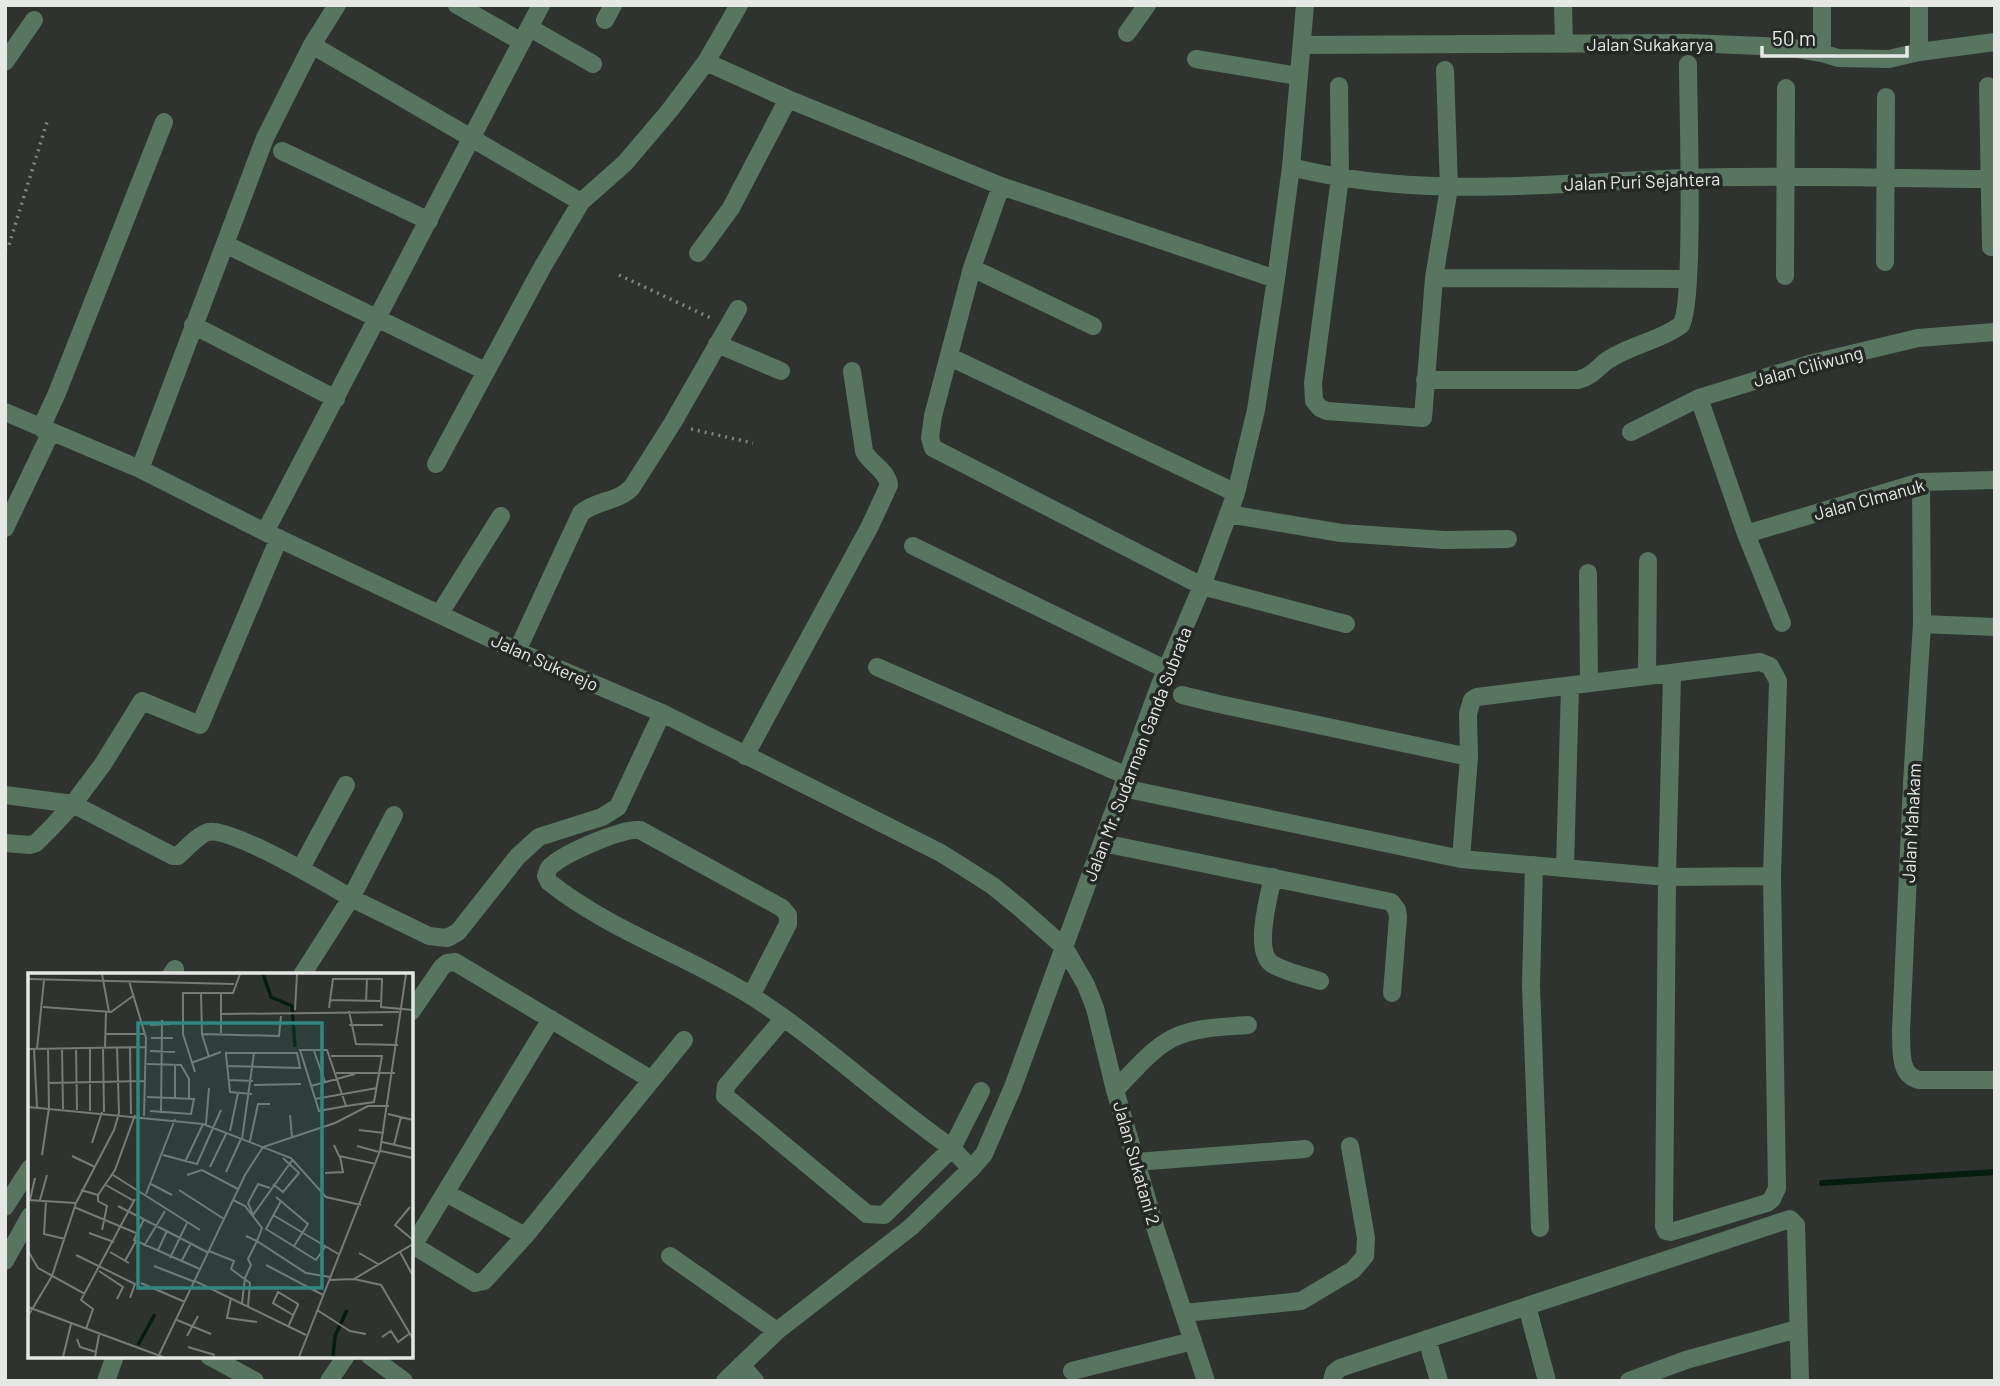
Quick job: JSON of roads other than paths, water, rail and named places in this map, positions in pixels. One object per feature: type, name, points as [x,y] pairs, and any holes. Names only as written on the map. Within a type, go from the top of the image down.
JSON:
[{"type":"street","points":[[140,469],[265,138],[312,46],[337,5]]},
{"type":"street","points":[[457,5],[593,64]]},
{"type":"street","points":[[5,843],[36,843],[73,804],[103,764],[142,701],[201,725],[272,535],[336,400],[541,5]]},
{"type":"street","points":[[436,464],[485,371],[581,202],[640,146],[706,62],[739,5]]},
{"type":"street","points":[[1127,33],[1147,5]]},
{"type":"street","name":"Jalan Mr. Sudarman Ganda Subrata","points":[[725,1381],[777,1331],[911,1227],[971,1169],[984,1154],[1013,1087],[1167,670],[1202,586],[1236,493],[1256,410],[1276,279],[1291,167],[1305,5]]},
{"type":"street","points":[[1563,5],[1564,44]]},
{"type":"street","points":[[1822,5],[1822,52]]},
{"type":"street","points":[[1919,5],[1919,52]]},
{"type":"street","points":[[5,62],[34,20]]},
{"type":"street","name":"Jalan Sukakarya","points":[[1301,46],[1688,43],[1786,47],[1822,52],[1838,58],[1889,59],[1919,52],[1995,42]]},
{"type":"street","points":[[312,46],[581,202]]},
{"type":"street","points":[[1196,59],[1298,76]]},
{"type":"street","points":[[706,62],[788,100],[1001,186],[1276,279]]},
{"type":"street","points":[[1425,380],[1584,379],[1625,351],[1681,325],[1685,318],[1688,279],[1688,64]]},
{"type":"street","points":[[1339,86],[1340,178],[1314,362],[1314,401],[1323,410],[1423,418],[1434,278],[1449,187],[1445,70]]},
{"type":"street","points":[[1988,86],[1992,179],[1991,247]]},
{"type":"street","points":[[1785,275],[1786,88]]},
{"type":"street","points":[[1885,262],[1886,97]]},
{"type":"street","points":[[698,253],[731,208],[788,100]]},
{"type":"street","points":[[5,528],[46,430],[57,393],[164,122]]},
{"type":"street","points":[[282,151],[429,221]]},
{"type":"street","name":"Jalan Puri Sejahtera","points":[[1291,167],[1340,178],[1449,187],[1688,178],[1992,179]]},
{"type":"street","points":[[1001,186],[972,268],[930,430],[933,448],[1202,586],[1346,624]]},
{"type":"street","points":[[225,244],[485,371]]},
{"type":"street","points":[[972,268],[1093,326]]},
{"type":"street","points":[[1434,278],[1688,279]]},
{"type":"street","points":[[517,651],[581,513],[594,504],[629,491],[672,424],[738,309]]},
{"type":"street","points":[[193,325],[336,400]]},
{"type":"street","name":"Jalan Ciliwung","points":[[1631,432],[1699,398],[1809,364],[1917,338],[1995,332]]},
{"type":"street","points":[[717,344],[781,371]]},
{"type":"street","points":[[950,357],[1236,493]]},
{"type":"street","points":[[745,756],[870,526],[889,485],[888,478],[868,459],[864,451],[852,371]]},
{"type":"street","points":[[1699,398],[1746,534],[1782,623]]},
{"type":"street","name":"Jalan Sukerejo","points":[[5,412],[140,469],[517,651],[662,713],[850,806],[950,859],[993,886],[1064,947]]},
{"type":"street","name":"Jalan CImanuk","points":[[1746,534],[1921,482],[1995,480]]},
{"type":"street","name":"Jalan Mahakam","points":[[1921,482],[1922,624],[1901,1031],[1903,1064],[1909,1075],[1919,1080],[1995,1080]]},
{"type":"street","points":[[1228,514],[1341,533],[1444,540],[1508,539]]},
{"type":"street","points":[[440,613],[501,516]]},
{"type":"street","points":[[913,546],[1167,670]]},
{"type":"street","points":[[1647,676],[1648,561]]},
{"type":"street","points":[[1588,573],[1589,683]]},
{"type":"street","points":[[1922,624],[1995,627]]},
{"type":"street","points":[[1461,859],[1469,757],[1468,714],[1472,700],[1477,696],[1767,663],[1778,681],[1772,876],[1775,1194],[1767,1203],[1671,1232],[1665,1229],[1667,877],[1672,674]]},
{"type":"street","points":[[877,667],[1125,782],[1461,859],[1667,877],[1772,876]]},
{"type":"street","points":[[1565,868],[1570,686]]},
{"type":"street","points":[[1182,695],[1469,757]]},
{"type":"street","points":[[5,795],[73,804],[173,856],[178,856],[205,833],[212,831],[240,839],[301,868],[351,898],[429,936],[441,938],[453,935],[480,906],[519,856],[539,837],[602,817],[618,807],[662,713]]},
{"type":"street","points":[[301,868],[346,785]]},
{"type":"street","points":[[303,973],[351,898],[394,815]]},
{"type":"street","points":[[751,996],[788,924],[788,915],[782,908],[640,830],[619,831],[548,869],[549,882],[591,910],[751,996],[784,1018],[952,1148],[971,1169]]},
{"type":"street","points":[[1103,843],[1386,900],[1395,906],[1398,916],[1392,993]]},
{"type":"street","points":[[1534,865],[1531,985],[1540,1227]]},
{"type":"street","points":[[1273,877],[1264,928],[1265,956],[1271,964],[1320,981]]},
{"type":"street","name":"Jalan Sukatani 2","points":[[1064,947],[1081,975],[1095,1009],[1136,1162],[1206,1381]]},
{"type":"street","points":[[413,1009],[442,967],[455,962],[652,1080]]},
{"type":"street","points":[[784,1018],[726,1086],[725,1096],[867,1214],[884,1215],[952,1148],[981,1091]]},
{"type":"street","points":[[413,1244],[551,1019]]},
{"type":"street","points":[[1115,1090],[1160,1046],[1171,1039],[1203,1028],[1248,1025]]},
{"type":"street","points":[[413,1247],[475,1283],[481,1283],[525,1236],[684,1040]]},
{"type":"street","points":[[1184,1313],[1301,1301],[1353,1270],[1365,1256],[1366,1238],[1350,1146]]},
{"type":"street","points":[[1136,1162],[1305,1149]]},
{"type":"street","points":[[5,1207],[28,1171]]},
{"type":"street","points":[[446,1193],[525,1236]]},
{"type":"street","points":[[1332,1381],[1334,1373],[1340,1368],[1790,1219],[1796,1225],[1800,1381]]},
{"type":"street","points":[[6,1259],[28,1220]]},
{"type":"street","points":[[670,1256],[777,1331]]},
{"type":"street","points":[[1527,1306],[1547,1381]]},
{"type":"street","points":[[1629,1381],[1686,1360],[1797,1329]]},
{"type":"street","points":[[1427,1339],[1439,1381]]},
{"type":"street","points":[[1072,1371],[1193,1341]]},
{"type":"street","points":[[106,1381],[113,1358]]},
{"type":"street","points":[[213,1358],[255,1381]]},
{"type":"street","points":[[329,1381],[345,1358]]},
{"type":"street","points":[[373,1358],[404,1381]]},
{"type":"street","points":[[741,1365],[755,1381]]},
{"type":"waterway","points":[[1822,1183],[1995,1172]]}]
